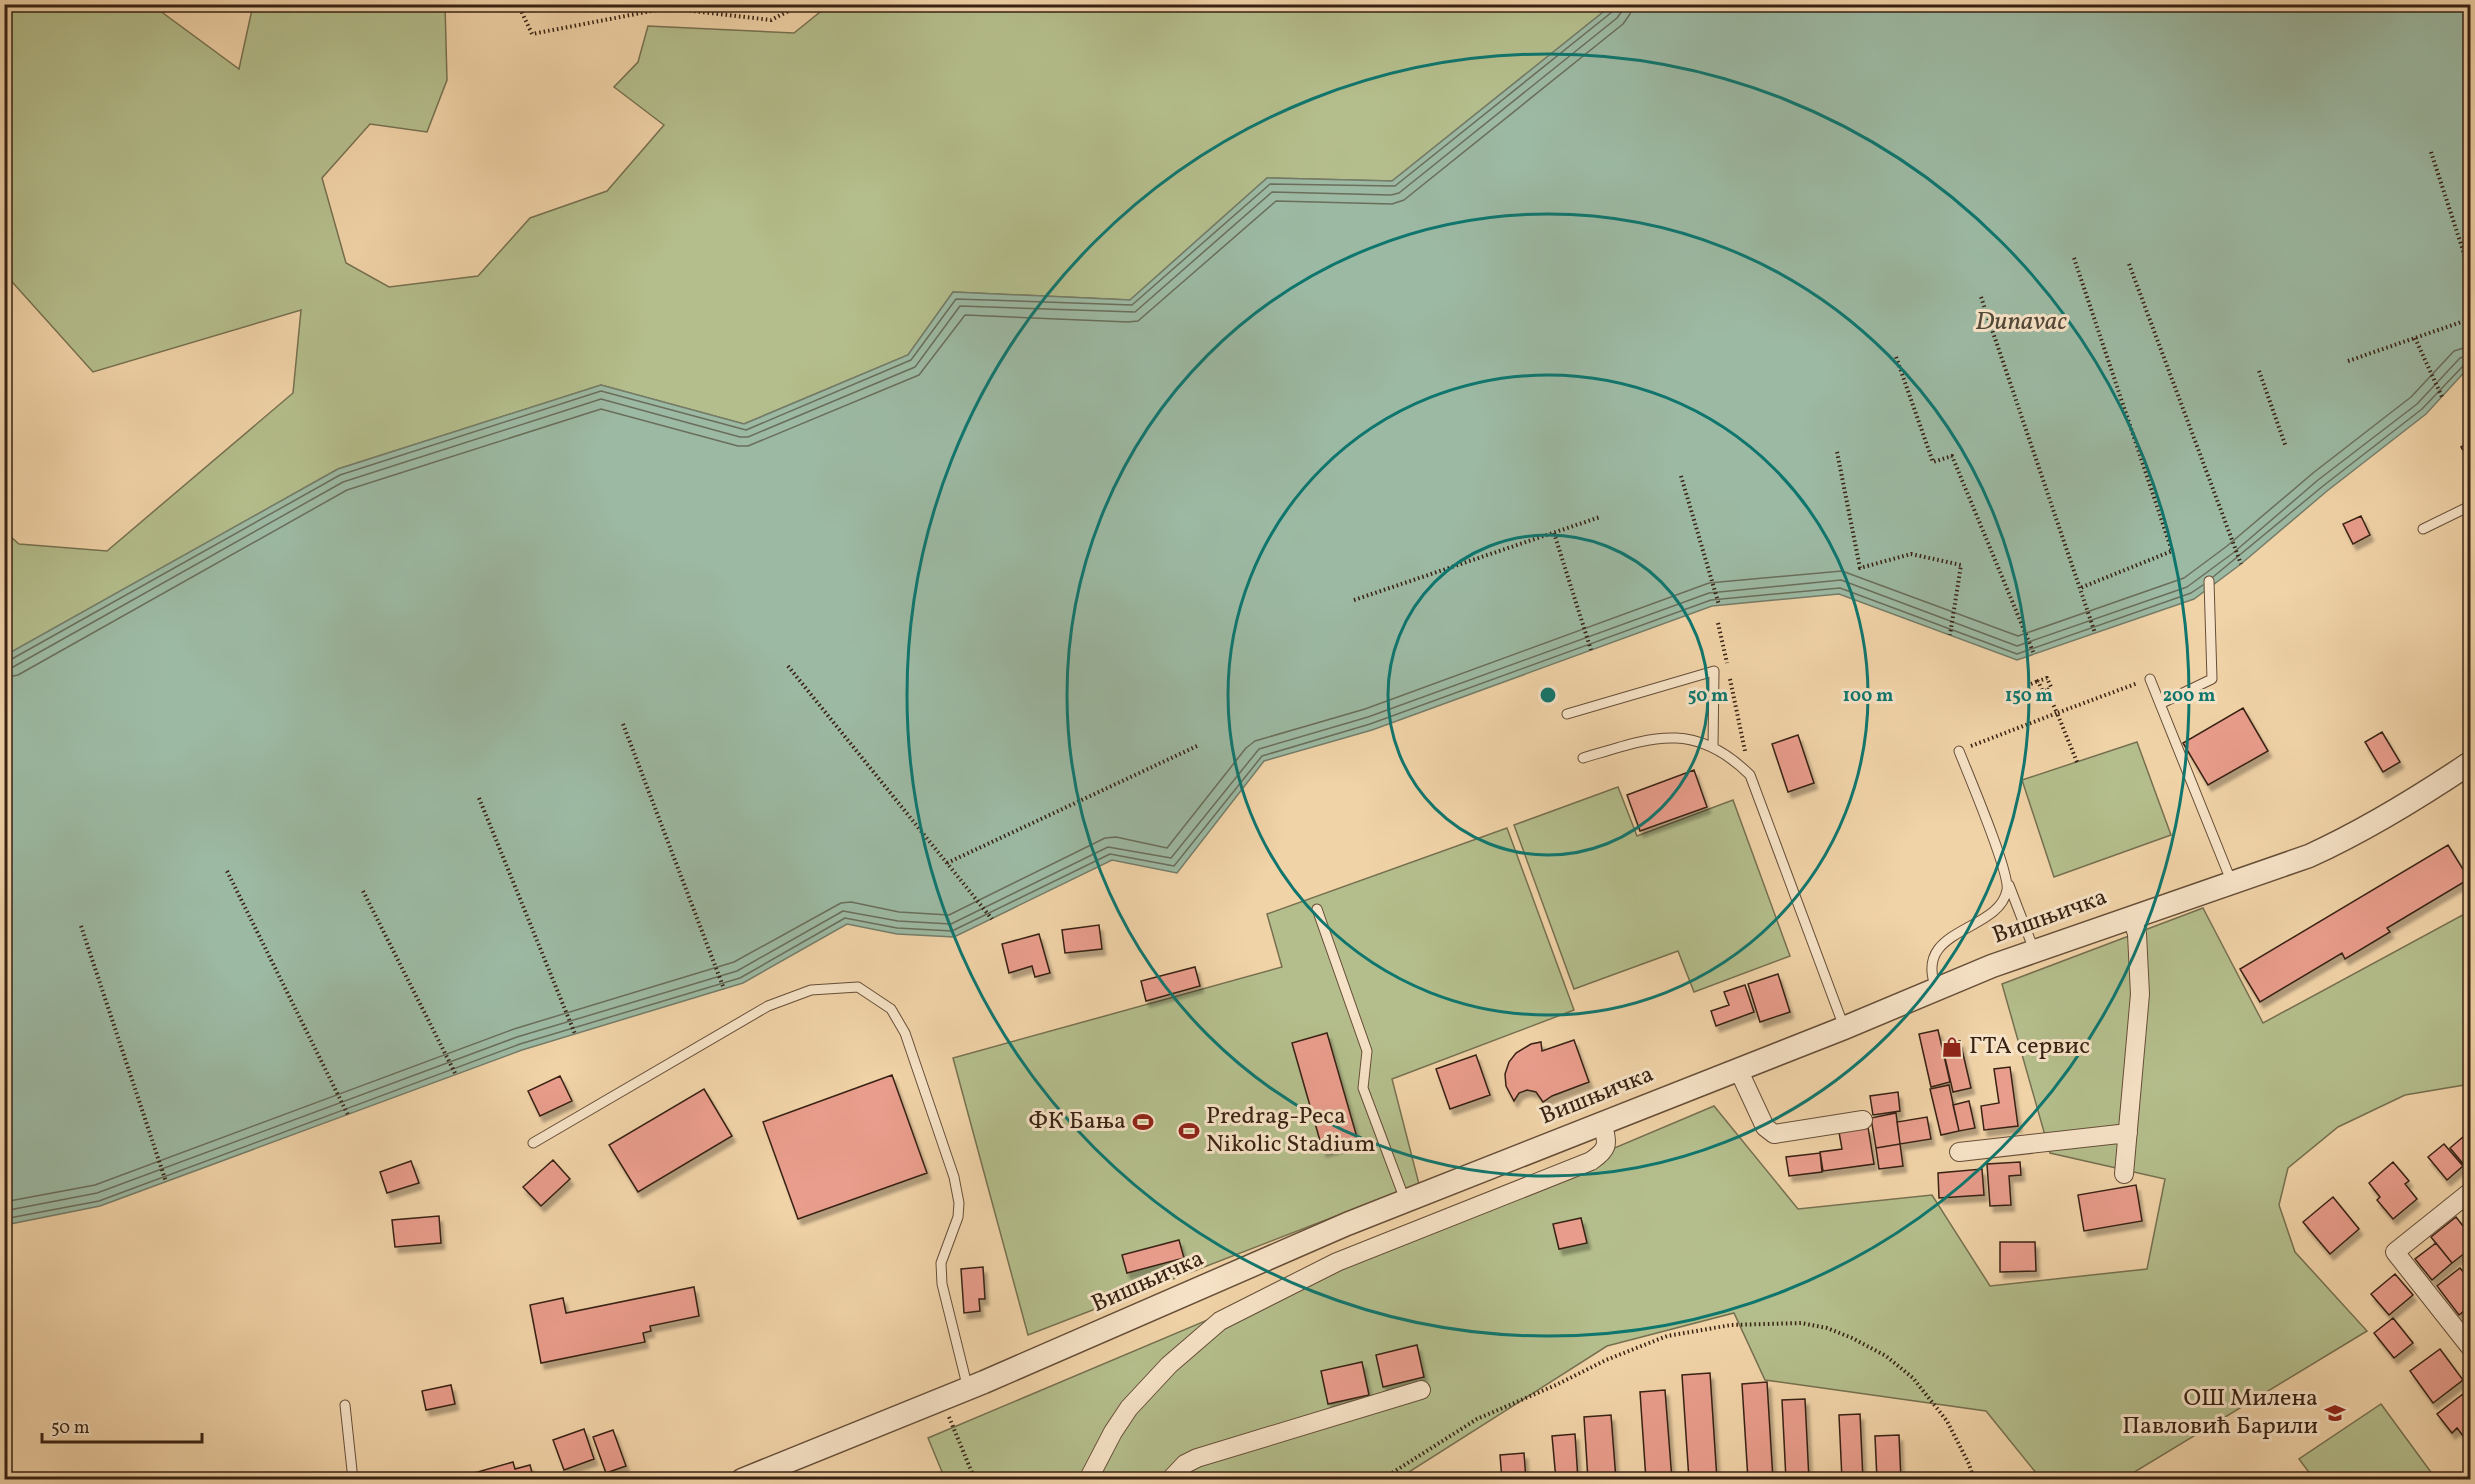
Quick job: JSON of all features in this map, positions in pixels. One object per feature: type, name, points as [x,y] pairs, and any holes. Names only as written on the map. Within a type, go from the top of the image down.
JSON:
[{"type":"street","name":"Вишњичка","points":[[742,1479],[968,1389],[1317,1237],[2034,951],[2289,864],[2352,836],[2407,805],[2470,763]]},
{"type":"street","points":[[2124,1174],[2140,994],[2137,934],[2132,917]]},
{"type":"street","points":[[1738,1069],[1765,1127],[1774,1134],[1863,1120]]},
{"type":"street","points":[[1088,1479],[1113,1432],[1129,1408],[1168,1365],[1220,1321],[1337,1262],[1591,1161],[1605,1151],[1607,1142],[1603,1124]]},
{"type":"street","points":[[1959,1152],[2128,1133]]},
{"type":"street","points":[[2470,1192],[2395,1252],[2470,1347]]},
{"type":"street","points":[[1170,1479],[1185,1464],[1197,1458],[1421,1390]]},
{"type":"lane","points":[[2423,529],[2470,506]]},
{"type":"lane","points":[[2160,704],[2212,679],[2209,581]]},
{"type":"lane","points":[[1567,714],[1714,671],[1713,747]]},
{"type":"lane","points":[[2150,679],[2232,883]]},
{"type":"lane","points":[[1583,758],[1642,740],[1663,737],[1692,739],[1713,747],[1737,762],[1750,775],[1844,1028]]},
{"type":"lane","points":[[1959,751],[2034,951]]},
{"type":"lane","points":[[1936,990],[1930,974],[1931,960],[1937,951],[2001,903],[2007,892],[2007,880]]},
{"type":"lane","points":[[1317,909],[1367,1051],[1363,1088],[1406,1202]]},
{"type":"lane","points":[[533,1143],[768,1006],[811,990],[858,987],[891,1009],[904,1033],[954,1177],[959,1203],[958,1217],[941,1263],[942,1284],[968,1389]]},
{"type":"lane","points":[[345,1405],[353,1479]]},
{"type":"path","points":[[518,4],[532,34],[667,8],[771,20],[802,4]]},
{"type":"path","points":[[2431,152],[2470,272]]},
{"type":"path","points":[[2074,258],[2172,551],[2080,588]]},
{"type":"path","points":[[2129,264],[2241,564]]},
{"type":"path","points":[[1981,297],[2095,633]]},
{"type":"path","points":[[2348,361],[2470,319]]},
{"type":"path","points":[[2415,338],[2442,397]]},
{"type":"path","points":[[1896,357],[1933,462],[1952,456],[2034,654]]},
{"type":"path","points":[[2259,371],[2286,447]]},
{"type":"path","points":[[1837,452],[1860,568],[1911,554],[1961,565],[1950,635]]},
{"type":"path","points":[[1681,476],[1719,605]]},
{"type":"path","points":[[1354,600],[1600,517]]},
{"type":"path","points":[[1554,533],[1591,650]]},
{"type":"path","points":[[1718,623],[1750,775]]},
{"type":"path","points":[[788,666],[992,919]]},
{"type":"path","points":[[2031,684],[2050,677],[2051,687],[2048,691]]},
{"type":"path","points":[[1959,751],[2150,679]]},
{"type":"path","points":[[2038,681],[2042,690],[2048,691]]},
{"type":"path","points":[[2048,691],[2077,762]]},
{"type":"path","points":[[623,724],[724,989]]},
{"type":"path","points":[[947,863],[1197,746]]},
{"type":"path","points":[[479,798],[575,1034]]},
{"type":"path","points":[[227,872],[348,1115]]},
{"type":"path","points":[[363,891],[456,1075]]},
{"type":"path","points":[[81,927],[166,1182]]},
{"type":"path","points":[[1381,1479],[1477,1419],[1556,1385],[1606,1360],[1667,1336],[1731,1324],[1802,1323],[1827,1328],[1852,1338],[1886,1356],[1913,1378],[1947,1421],[1974,1479]]},
{"type":"path","points":[[942,1399],[975,1479]]},
{"type":"shaded area","points":[[830,4],[1612,5],[1392,181],[1267,178],[1130,300],[953,292],[908,355],[744,424],[601,385],[338,469],[5,656],[4,531],[19,544],[107,551],[293,393],[301,310],[93,372],[5,274],[4,10],[16,5],[152,5],[239,69],[253,5],[445,5],[447,80],[427,132],[370,124],[322,178],[346,263],[389,287],[478,276],[530,218],[607,191],[664,125],[614,87],[638,62],[648,26],[794,33]]},
{"type":"shaded area","points":[[2137,742],[2171,835],[2054,877],[2022,780]]},
{"type":"shaded area","points":[[1618,787],[1637,836],[1733,800],[1790,956],[1694,992],[1678,951],[1574,989],[1514,825]]},
{"type":"shaded area","name":"Predrag-Peca Nikolic Stadium","points":[[1507,828],[1574,1010],[1392,1079],[1419,1184],[1028,1335],[953,1058],[1282,967],[1267,914]]},
{"type":"shaded area","points":[[2203,908],[2263,1023],[2470,911],[2470,1084],[2405,1095],[2338,1127],[2288,1168],[2279,1205],[2295,1252],[2367,1331],[2123,1479],[2041,1479],[1986,1411],[1765,1380],[1734,1313],[1607,1346],[1398,1479],[945,1479],[928,1438],[1714,1106],[1798,1209],[1932,1195],[1990,1286],[2147,1269],[2165,1179],[2050,1153],[2002,984]]},
{"type":"shaded area","points":[[2381,1404],[2436,1479],[2301,1479],[2311,1475],[2299,1459]]},
{"type":"water","name":"Dunavac","points":[[1612,5],[2470,5],[2470,366],[2426,414],[2327,491],[2241,564],[2194,599],[2017,660],[1839,594],[1712,606],[1372,730],[1264,761],[1177,873],[1112,860],[954,937],[897,934],[847,924],[743,983],[522,1050],[100,1206],[5,1225],[4,656],[338,469],[601,385],[744,424],[908,355],[953,292],[1130,300],[1267,178],[1392,181]]},
{"type":"building","points":[[2470,441],[2470,462],[2461,447]]},
{"type":"building","points":[[2361,516],[2370,535],[2353,544],[2343,524]]},
{"type":"building","points":[[2243,708],[2268,751],[2208,785],[2183,743]]},
{"type":"building","points":[[2382,732],[2400,762],[2383,772],[2365,742]]},
{"type":"building","points":[[1798,735],[1814,783],[1788,792],[1772,744]]},
{"type":"building","points":[[1694,770],[1707,807],[1640,831],[1627,795]]},
{"type":"building","points":[[2448,845],[2469,879],[2387,928],[2390,932],[2345,959],[2342,953],[2260,1002],[2240,969]]},
{"type":"building","points":[[1099,925],[1102,949],[1065,953],[1062,930]]},
{"type":"building","points":[[1039,934],[1050,973],[1035,977],[1032,966],[1009,973],[1002,944]]},
{"type":"building","points":[[1195,967],[1200,986],[1146,1001],[1141,981]]},
{"type":"building","points":[[1778,974],[1790,1012],[1760,1022],[1748,984]]},
{"type":"building","points":[[1745,985],[1754,1012],[1716,1026],[1711,1011],[1729,1005],[1724,992]]},
{"type":"building","points":[[1938,1030],[1950,1082],[1931,1087],[1919,1034]]},
{"type":"building","points":[[1327,1033],[1358,1141],[1323,1151],[1292,1043]]},
{"type":"building","points":[[1574,1040],[1589,1082],[1552,1096],[1543,1102],[1536,1092],[1527,1090],[1519,1093],[1514,1101],[1506,1086],[1505,1074],[1509,1062],[1516,1053],[1531,1044],[1541,1042],[1542,1051]]},
{"type":"building","points":[[1960,1041],[1971,1088],[1953,1092],[1942,1045]]},
{"type":"building","points":[[1476,1055],[1490,1095],[1450,1109],[1436,1069]]},
{"type":"building","points":[[2010,1067],[2018,1126],[1984,1130],[1981,1106],[1999,1103],[1994,1069]]},
{"type":"building","points":[[892,1075],[927,1173],[798,1219],[763,1122]]},
{"type":"building","points":[[560,1076],[572,1101],[540,1116],[528,1091]]},
{"type":"building","points":[[1949,1085],[1959,1131],[1941,1135],[1930,1089]]},
{"type":"building","points":[[704,1089],[732,1136],[638,1192],[609,1145]]},
{"type":"building","points":[[1898,1092],[1900,1111],[1873,1115],[1870,1096]]},
{"type":"building","points":[[1969,1101],[1975,1128],[1959,1131],[1953,1105]]},
{"type":"building","points":[[1896,1113],[1900,1144],[1876,1148],[1871,1118]]},
{"type":"building","points":[[1927,1117],[1931,1139],[1900,1144],[1897,1122]]},
{"type":"building","points":[[1868,1127],[1874,1164],[1823,1171],[1820,1152],[1842,1149],[1839,1132]]},
{"type":"building","points":[[2470,1131],[2470,1172],[2450,1148]]},
{"type":"building","points":[[1900,1144],[1903,1166],[1879,1169],[1876,1148]]},
{"type":"building","points":[[2444,1144],[2463,1166],[2447,1180],[2428,1157]]},
{"type":"building","points":[[1820,1153],[1822,1172],[1789,1176],[1786,1157]]},
{"type":"building","points":[[553,1160],[570,1179],[541,1206],[523,1187]]},
{"type":"building","points":[[411,1161],[419,1183],[387,1193],[380,1172]]},
{"type":"building","points":[[2020,1162],[2021,1175],[2009,1176],[2011,1205],[1990,1206],[1987,1164]]},
{"type":"building","points":[[2393,1162],[2409,1181],[2405,1184],[2417,1199],[2393,1219],[2377,1200],[2380,1197],[2369,1183]]},
{"type":"building","points":[[1982,1169],[1984,1195],[1939,1198],[1938,1173]]},
{"type":"building","points":[[2136,1185],[2142,1221],[2084,1231],[2078,1195]]},
{"type":"building","points":[[2333,1197],[2359,1229],[2330,1254],[2303,1222]]},
{"type":"building","points":[[439,1216],[441,1243],[395,1247],[392,1220]]},
{"type":"building","points":[[2456,1217],[2470,1235],[2470,1249],[2452,1263],[2431,1237]]},
{"type":"building","points":[[1581,1218],[1587,1243],[1559,1249],[1553,1224]]},
{"type":"building","points":[[1179,1240],[1184,1258],[1127,1273],[1122,1255]]},
{"type":"building","points":[[2000,1242],[2035,1242],[2036,1271],[2000,1272]]},
{"type":"building","points":[[2436,1243],[2452,1263],[2432,1280],[2415,1259]]},
{"type":"building","points":[[983,1267],[985,1299],[979,1299],[980,1311],[964,1313],[961,1269]]},
{"type":"building","points":[[2460,1268],[2470,1280],[2470,1306],[2459,1315],[2437,1286]]},
{"type":"building","points":[[2395,1274],[2413,1295],[2389,1315],[2371,1294]]},
{"type":"building","points":[[694,1287],[699,1316],[650,1326],[651,1331],[643,1333],[645,1342],[541,1363],[530,1305],[563,1298],[566,1313]]},
{"type":"building","points":[[2393,1318],[2413,1343],[2394,1358],[2374,1333]]},
{"type":"building","points":[[1417,1345],[1424,1377],[1383,1387],[1376,1355]]},
{"type":"building","points":[[2440,1349],[2463,1380],[2433,1403],[2410,1371]]},
{"type":"building","points":[[1362,1362],[1369,1395],[1328,1404],[1321,1371]]},
{"type":"building","points":[[1710,1373],[1717,1480],[1689,1480],[1682,1375]]},
{"type":"building","points":[[1767,1382],[1773,1480],[1748,1480],[1742,1384]]},
{"type":"building","points":[[451,1385],[455,1404],[426,1410],[422,1391]]},
{"type":"building","points":[[1665,1390],[1672,1480],[1646,1480],[1640,1392]]},
{"type":"building","points":[[2463,1394],[2470,1403],[2470,1445],[2457,1428],[2452,1433],[2437,1414]]},
{"type":"building","points":[[1805,1399],[1809,1480],[1786,1480],[1782,1400]]},
{"type":"building","points":[[1860,1414],[1863,1480],[1842,1480],[1839,1415]]},
{"type":"building","points":[[1611,1415],[1616,1480],[1588,1480],[1584,1417]]},
{"type":"building","points":[[584,1429],[594,1459],[564,1470],[553,1440]]},
{"type":"building","points":[[613,1430],[626,1466],[606,1473],[593,1437]]},
{"type":"building","points":[[1575,1434],[1578,1480],[1556,1480],[1552,1436]]},
{"type":"building","points":[[1899,1435],[1901,1480],[1877,1480],[1875,1436]]},
{"type":"building","points":[[1524,1453],[1526,1480],[1502,1480],[1500,1455]]},
{"type":"building","points":[[513,1462],[515,1469],[530,1465],[534,1480],[476,1480],[474,1473]]},
{"type":"place","name":"ГТА сервис","points":[[1952,1047]]},
{"type":"place","name":"ФК Бања","points":[[1143,1122]]},
{"type":"place","name":"Predrag-Peca Nikolic Stadium","points":[[1189,1131]]},
{"type":"place","name":"ОШ Милена Павловић Барили","points":[[2335,1413]]}]
